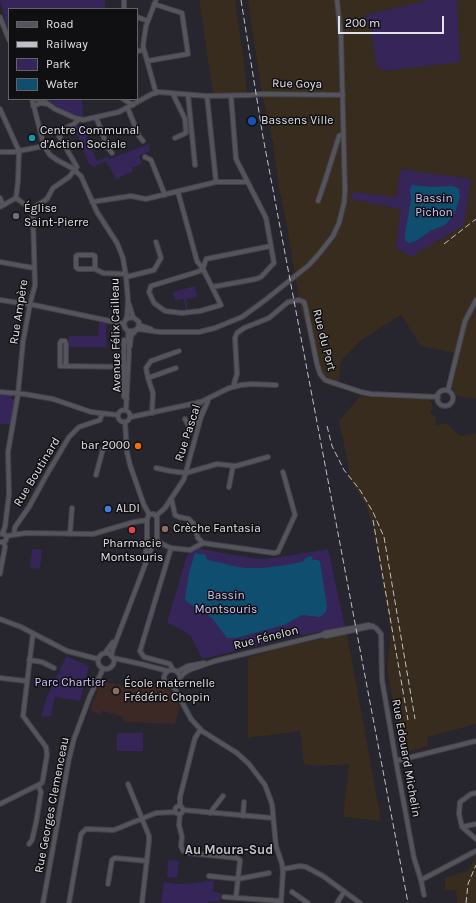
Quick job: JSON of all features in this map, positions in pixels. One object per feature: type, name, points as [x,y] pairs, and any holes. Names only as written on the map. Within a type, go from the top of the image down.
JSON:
[{"type":"street","points":[[138,327],[167,332],[199,332],[215,328],[242,317],[264,301],[318,255],[337,230],[342,214],[345,191],[341,37],[337,0]]},
{"type":"street","points":[[16,198],[31,209],[47,199],[53,188],[69,177],[77,168],[59,136],[61,130],[74,124],[78,120],[120,112],[128,109],[156,93],[147,61],[143,46],[148,21],[155,2],[182,13],[188,54],[147,61]]},
{"type":"street","points":[[0,17],[8,37]]},
{"type":"street","points":[[138,17],[148,21]]},
{"type":"street","points":[[138,51],[144,50]]},
{"type":"street","name":"Rue Goya","points":[[156,93],[207,96],[262,94],[343,95]]},
{"type":"street","points":[[173,94],[185,119],[186,133],[174,138]]},
{"type":"street","points":[[188,95],[195,165]]},
{"type":"street","points":[[207,96],[216,182]]},
{"type":"street","points":[[212,287],[256,279],[261,277],[274,263],[266,218],[236,158],[231,96]]},
{"type":"street","name":"Avenue Félix Cailleau","points":[[32,100],[44,146],[50,155],[75,170],[81,176],[99,216],[117,243],[123,258],[128,300],[124,324],[128,331],[125,339],[129,353],[126,367],[126,410]]},
{"type":"street","points":[[42,100],[78,120]]},
{"type":"street","points":[[125,100],[133,105]]},
{"type":"street","points":[[33,106],[47,104]]},
{"type":"street","points":[[0,109],[19,150],[16,198]]},
{"type":"street","points":[[128,109],[139,136],[143,140]]},
{"type":"street","points":[[96,117],[108,148],[112,153]]},
{"type":"street","points":[[318,201],[339,136],[343,134]]},
{"type":"street","points":[[0,152],[14,152],[44,146]]},
{"type":"street","points":[[335,150],[339,148],[344,152]]},
{"type":"street","points":[[145,157],[151,160],[165,195]]},
{"type":"street","points":[[92,202],[130,196],[146,199],[216,182],[247,182]]},
{"type":"street","points":[[178,192],[197,261],[203,269],[221,305],[200,311],[182,313],[165,311],[154,303],[149,292],[151,286],[203,269]]},
{"type":"street","points":[[0,198],[2,206],[16,198]]},
{"type":"street","name":"Rue Ampère","points":[[0,574],[5,547],[2,542],[7,539],[3,534],[9,494],[8,452],[18,394],[23,342],[35,284],[31,209]]},
{"type":"street","points":[[95,269],[95,256],[76,256],[76,267],[78,269],[95,269],[103,273],[126,276],[154,270],[161,258],[156,242]]},
{"type":"street","points":[[203,269],[206,259],[271,246]]},
{"type":"street","points":[[0,262],[34,268]]},
{"type":"street","points":[[0,300],[30,304],[124,324]]},
{"type":"street","points":[[128,300],[133,317]]},
{"type":"street","name":"Rue du Port","points":[[233,387],[237,374],[236,333],[244,328],[269,318],[288,302],[299,300],[305,305],[317,364],[320,374],[325,380],[371,394],[438,397]]},
{"type":"street","points":[[448,390],[465,321],[476,300]]},
{"type":"street","points":[[126,318],[133,317],[138,320],[138,327],[131,336],[129,353]]},
{"type":"street","points":[[128,331],[133,332],[138,327]]},
{"type":"street","points":[[66,366],[66,344],[64,341],[61,341],[60,366],[126,367],[125,339]]},
{"type":"street","points":[[152,413],[153,393],[146,368],[151,362],[179,351]]},
{"type":"street","points":[[148,378],[176,368]]},
{"type":"street","points":[[125,422],[131,417],[208,399],[233,387],[252,384],[276,386]]},
{"type":"street","points":[[448,390],[453,396],[452,402],[448,405],[440,404],[438,397],[441,391],[448,390]]},
{"type":"street","points":[[0,392],[53,399],[91,412],[118,415]]},
{"type":"street","name":"Rue Pascal","points":[[156,516],[165,508],[184,479],[199,422],[208,399]]},
{"type":"street","points":[[198,402],[201,417]]},
{"type":"street","points":[[118,415],[122,410],[126,410],[129,411],[131,417]]},
{"type":"street","name":"Rue Boutinard","points":[[14,534],[15,527],[29,507],[69,437],[79,427],[100,420],[102,414]]},
{"type":"street","points":[[118,415],[120,420],[125,422]]},
{"type":"street","points":[[186,419],[188,425],[199,422]]},
{"type":"street","points":[[125,422],[126,443],[130,464],[144,505],[149,514],[147,520],[147,539],[153,543],[171,548],[190,550],[204,543]]},
{"type":"street","points":[[96,475],[104,449],[126,443]]},
{"type":"street","points":[[186,473],[217,464],[236,466],[268,458]]},
{"type":"street","points":[[229,487],[233,466]]},
{"type":"street","name":"Rue Pascal","points":[[156,468],[170,472],[186,473]]},
{"type":"street","points":[[170,500],[172,501],[175,515],[189,519],[193,523],[198,538],[204,543],[274,553],[278,552],[295,515],[283,472]]},
{"type":"street","points":[[70,534],[72,508]]},
{"type":"street","points":[[149,514],[156,516],[157,521],[153,543],[113,649],[109,668],[103,668],[99,666],[98,659],[110,648],[147,552],[153,543]]},
{"type":"street","points":[[3,534],[93,534],[140,520],[147,520]]},
{"type":"street","points":[[171,548],[140,651],[144,658],[170,664],[171,672],[166,682],[175,689],[191,719],[202,731],[237,753],[249,764],[265,785],[272,804],[275,838],[283,870],[281,902],[224,897]]},
{"type":"street","points":[[0,619],[33,633],[67,651],[98,659]]},
{"type":"street","name":"Rue Fénelon","points":[[171,672],[188,666],[322,635],[326,636],[373,626]]},
{"type":"street","name":"Rue Edouard Michelin","points":[[373,626],[379,630],[381,634],[382,680],[414,858],[424,895]]},
{"type":"street","points":[[0,804],[42,783],[48,755],[46,747],[23,716],[26,681],[33,633]]},
{"type":"street","points":[[105,653],[112,659],[141,664],[171,672],[180,678],[178,683],[181,702]]},
{"type":"street","points":[[29,660],[42,662],[54,668]]},
{"type":"street","name":"Rue Fénelon","points":[[180,678],[189,670],[214,661]]},
{"type":"street","name":"Rue Georges Clemenceau","points":[[43,903],[74,739],[103,668]]},
{"type":"street","points":[[0,678],[26,681]]},
{"type":"street","points":[[171,686],[178,683]]},
{"type":"street","points":[[202,731],[199,732],[195,738],[180,797],[179,825],[182,837],[181,846],[184,851],[188,853],[237,858],[240,860],[236,897]]},
{"type":"street","points":[[396,761],[476,741]]},
{"type":"street","points":[[128,784],[149,836],[142,903]]},
{"type":"street","points":[[29,844],[32,840],[39,807],[41,792],[38,785]]},
{"type":"street","points":[[476,793],[471,794],[460,802],[459,814],[462,827],[476,838]]},
{"type":"street","points":[[210,813],[223,796]]},
{"type":"street","points":[[243,816],[244,802]]},
{"type":"street","points":[[69,903],[81,834],[86,829],[114,830],[156,813],[179,811],[273,818]]},
{"type":"street","points":[[462,827],[476,824]]},
{"type":"street","points":[[421,880],[476,851]]},
{"type":"street","points":[[108,884],[112,860],[115,858],[147,861]]},
{"type":"street","points":[[283,870],[300,866],[306,867],[324,876],[360,903]]},
{"type":"street","points":[[209,876],[238,879],[269,873]]},
{"type":"street","points":[[292,892],[308,903]]},
{"type":"street","points":[[337,903],[344,892]]},
{"type":"shaded area","points":[[199,0],[235,0],[245,68],[247,94],[213,93]]},
{"type":"shaded area","points":[[248,0],[476,0],[476,399],[457,396],[452,387],[460,354],[421,346],[401,315],[360,341],[341,361],[338,388],[330,386],[320,378],[316,369],[313,349],[300,306],[279,188],[273,143],[261,89]]},
{"type":"shaded area","points":[[360,396],[428,399],[432,403],[433,408],[430,413],[435,416],[436,425],[446,423],[460,436],[476,433],[476,724],[427,737],[428,746],[410,751],[401,746],[387,668],[391,632],[373,526],[365,503],[347,475],[350,473],[339,421]]},
{"type":"shaded area","points":[[347,634],[381,821],[343,817],[349,764],[318,766],[304,764],[300,731],[248,738],[248,657],[302,643]]},
{"type":"shaded area","points":[[127,677],[166,686],[180,707],[175,724],[125,722],[121,716],[102,711],[100,716],[90,709],[102,681],[125,686]]},
{"type":"shaded area","points":[[476,855],[476,903],[457,903],[456,890],[445,890],[445,878],[468,871]]},
{"type":"green space","points":[[0,0],[105,0],[105,8],[8,8],[7,27]]},
{"type":"green space","points":[[430,0],[457,0],[460,62],[384,71],[381,70],[376,63],[371,27],[368,27],[365,15]]},
{"type":"green space","points":[[45,100],[82,100],[83,117],[70,114],[47,103]]},
{"type":"green space","points":[[81,124],[97,161],[108,157],[109,159],[149,144],[150,151],[139,156],[142,164],[132,168],[132,172],[121,176],[119,179],[116,179],[106,161],[93,167],[89,164],[74,127]]},
{"type":"green space","name":"Bassin Pichon","points":[[400,169],[471,179],[464,225],[411,257],[396,248],[401,209],[351,199],[352,192],[397,197]]},
{"type":"green space","points":[[195,286],[197,297],[186,299],[188,310],[186,310],[184,299],[175,300],[173,292]]},
{"type":"green space","points":[[99,322],[106,323],[106,347],[69,347],[69,336],[98,336]]},
{"type":"green space","points":[[0,394],[11,395],[11,399],[16,399],[10,424],[0,424]]},
{"type":"green space","name":"Bassin Montsouris","points":[[195,548],[258,559],[274,558],[328,549],[345,627],[297,636],[202,659],[191,636],[181,629],[167,623],[187,555]]},
{"type":"green space","points":[[32,549],[42,550],[40,569],[30,568]]},
{"type":"green space","name":"Parc Chartier","points":[[66,656],[89,666],[80,701],[55,697],[51,716],[41,717],[46,699]]},
{"type":"green space","points":[[117,733],[143,733],[143,751],[117,751]]},
{"type":"green space","points":[[168,860],[179,861],[177,878],[167,877]]},
{"type":"green space","points":[[214,880],[213,892],[221,893],[220,902],[208,901],[208,903],[161,903],[164,882],[177,884]]},
{"type":"water","name":"Bassin Pichon","points":[[412,185],[431,187],[453,186],[459,189],[460,196],[455,213],[445,225],[430,231],[416,241],[409,243],[405,240],[405,234],[411,200],[410,189]]},
{"type":"water","name":"Bassin Montsouris","points":[[195,553],[206,555],[208,560],[245,568],[263,568],[286,565],[302,562],[305,558],[311,556],[313,560],[318,560],[320,562],[327,606],[326,612],[320,617],[302,615],[284,625],[236,638],[227,638],[212,618],[187,602],[185,599],[189,573]]},
{"type":"railway","points":[[241,0],[263,137],[408,903]]},
{"type":"railway","points":[[444,244],[476,219]]},
{"type":"railway","points":[[327,426],[332,446],[344,470],[360,490],[373,512],[384,537],[415,719]]},
{"type":"railway","points":[[373,520],[408,720]]},
{"type":"railway","points":[[466,903],[468,884],[476,865]]},
{"type":"place","name":"Bassens Ville","points":[[252,121]]},
{"type":"place","name":"Centre Communal d'Action Sociale","points":[[32,138]]},
{"type":"place","name":"Église Saint-Pierre","points":[[16,216]]},
{"type":"place","name":"bar 2000","points":[[138,446]]},
{"type":"place","name":"ALDI","points":[[108,509]]},
{"type":"place","name":"Crèche Fantasia","points":[[165,529]]},
{"type":"place","name":"Pharmacie Montsouris","points":[[132,530]]},
{"type":"place","name":"École maternelle Frédéric Chopin","points":[[116,691]]},
{"type":"district","name":"Au Moura-Sud","points":[[229,850]]}]
